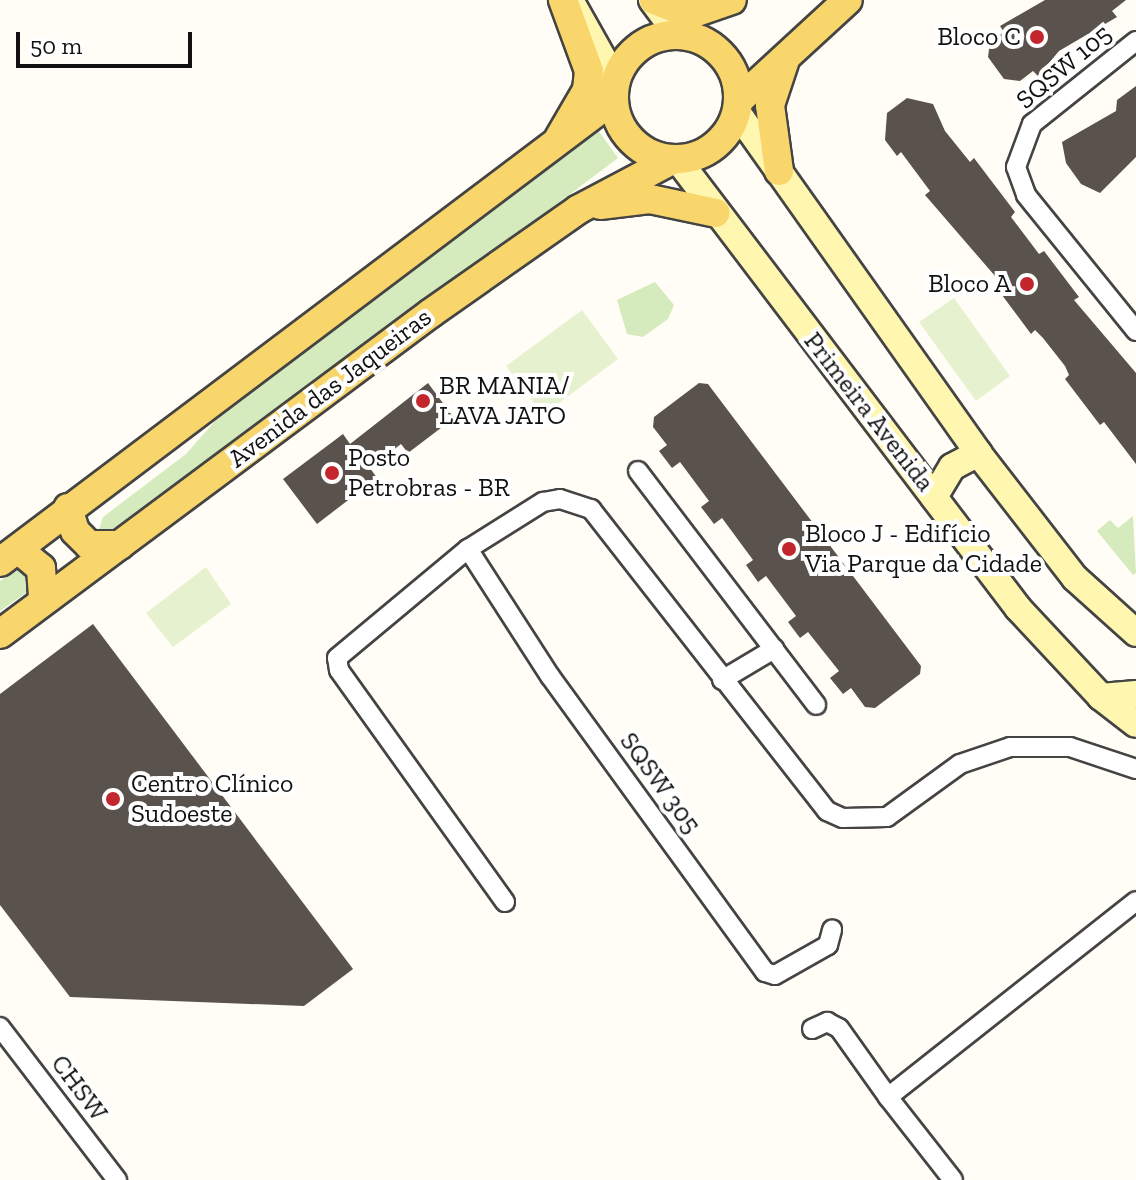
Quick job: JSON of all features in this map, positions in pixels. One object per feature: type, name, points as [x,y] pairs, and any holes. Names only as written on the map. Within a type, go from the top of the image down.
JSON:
[{"type":"main road","points":[[551,150],[588,81],[582,42],[563,0]]},
{"type":"main road","points":[[570,0],[615,91],[628,136],[649,153],[675,160],[717,144],[738,106],[789,50],[848,0]]},
{"type":"main road","points":[[653,0],[691,14],[732,0]]},
{"type":"main road","points":[[653,0],[686,36],[728,61],[738,106],[779,171],[978,453],[1075,578],[1136,633]]},
{"type":"main road","points":[[9,556],[68,508],[551,150],[615,91],[638,47],[686,36],[740,0]]},
{"type":"main road","points":[[779,171],[770,105],[789,50]]},
{"type":"main road","name":"Avenida das Jaqueiras","points":[[0,634],[579,209],[675,160]]},
{"type":"main road","name":"Primeira Avenida","points":[[675,160],[1018,608],[1101,697],[1136,724]]},
{"type":"main road","points":[[579,209],[650,199],[716,213]]},
{"type":"main road","points":[[934,497],[952,467],[978,453]]},
{"type":"main road","points":[[68,508],[75,531],[89,545],[120,545]]},
{"type":"main road","points":[[9,556],[41,568],[43,600]]},
{"type":"main road","points":[[1101,697],[1136,694]]},
{"type":"street","name":"SQSW 105","points":[[1136,41],[1032,124],[1016,167],[1026,195],[1136,331]]},
{"type":"street","points":[[638,471],[816,705]]},
{"type":"street","points":[[505,902],[337,663],[342,650],[468,549],[543,502],[583,505],[827,811],[843,818],[887,817],[960,764],[1010,747],[1070,747],[1136,769]]},
{"type":"street","name":"SQSW 305","points":[[468,549],[550,676],[765,972],[775,975],[828,945],[832,930]]},
{"type":"street","points":[[722,680],[774,649]]},
{"type":"street","points":[[888,1097],[1136,901]]},
{"type":"street","points":[[812,1029],[827,1022],[839,1028],[953,1180]]},
{"type":"street","name":"CHSW","points":[[0,1027],[117,1180]]},
{"type":"green space","points":[[598,130],[618,158],[113,539],[98,532],[103,517],[186,454],[223,412]]},
{"type":"green space","points":[[655,282],[674,305],[668,319],[643,337],[627,334],[617,300]]},
{"type":"green space","points":[[954,298],[1010,376],[976,401],[919,322]]},
{"type":"green space","points":[[582,310],[618,359],[543,415],[506,366]]},
{"type":"green space","points":[[1133,516],[1136,573],[1133,575],[1097,531],[1110,520],[1118,528]]},
{"type":"green space","points":[[25,565],[33,588],[0,611],[0,581]]},
{"type":"green space","points":[[206,567],[231,604],[173,647],[146,613]]},
{"type":"building","name":"Bloco C","points":[[1045,0],[1126,0],[1112,11],[1117,17],[1059,51],[1038,76],[1033,71],[1020,81],[1004,79],[988,57],[990,42],[1004,32],[1000,26]]},
{"type":"building","points":[[1136,86],[1136,157],[1100,193],[1081,184],[1066,163],[1062,142],[1116,111],[1117,100]]},
{"type":"building","name":"Bloco A","points":[[907,98],[933,104],[945,131],[970,162],[974,158],[1015,212],[1011,217],[1039,254],[1044,251],[1079,297],[1074,300],[1136,373],[1136,464],[1104,422],[1100,425],[1065,379],[1069,375],[1065,366],[1043,338],[1035,330],[1031,334],[996,287],[995,276],[925,195],[930,191],[901,152],[897,156],[885,140],[887,113]]},
{"type":"building","name":"Posto Petrobras - BR","points":[[428,383],[454,418],[408,453],[401,444],[370,468],[377,478],[317,524],[283,479],[343,434],[350,444]]},
{"type":"building","name":"Bloco J - Edifício Via Parque da Cidade","points":[[699,383],[708,384],[921,666],[920,674],[875,708],[865,707],[851,688],[843,694],[830,678],[839,671],[808,632],[800,638],[788,622],[796,616],[766,576],[758,582],[746,565],[753,560],[722,518],[714,524],[701,507],[709,501],[680,462],[672,468],[659,451],[667,445],[653,427],[654,417]]},
{"type":"building","name":"Centro Clínico Sudoeste","points":[[93,624],[353,969],[304,1006],[70,997],[0,905],[0,694]]},
{"type":"place","name":"Bloco C","points":[[1037,37]]},
{"type":"place","name":"Bloco A","points":[[1027,284]]},
{"type":"place","name":"BR MANIA/ LAVA JATO","points":[[423,401]]},
{"type":"place","name":"Posto Petrobras - BR","points":[[332,473]]},
{"type":"place","name":"Bloco J - Edifício Via Parque da Cidade","points":[[789,549]]},
{"type":"place","name":"Centro Clínico Sudoeste","points":[[113,799]]}]
